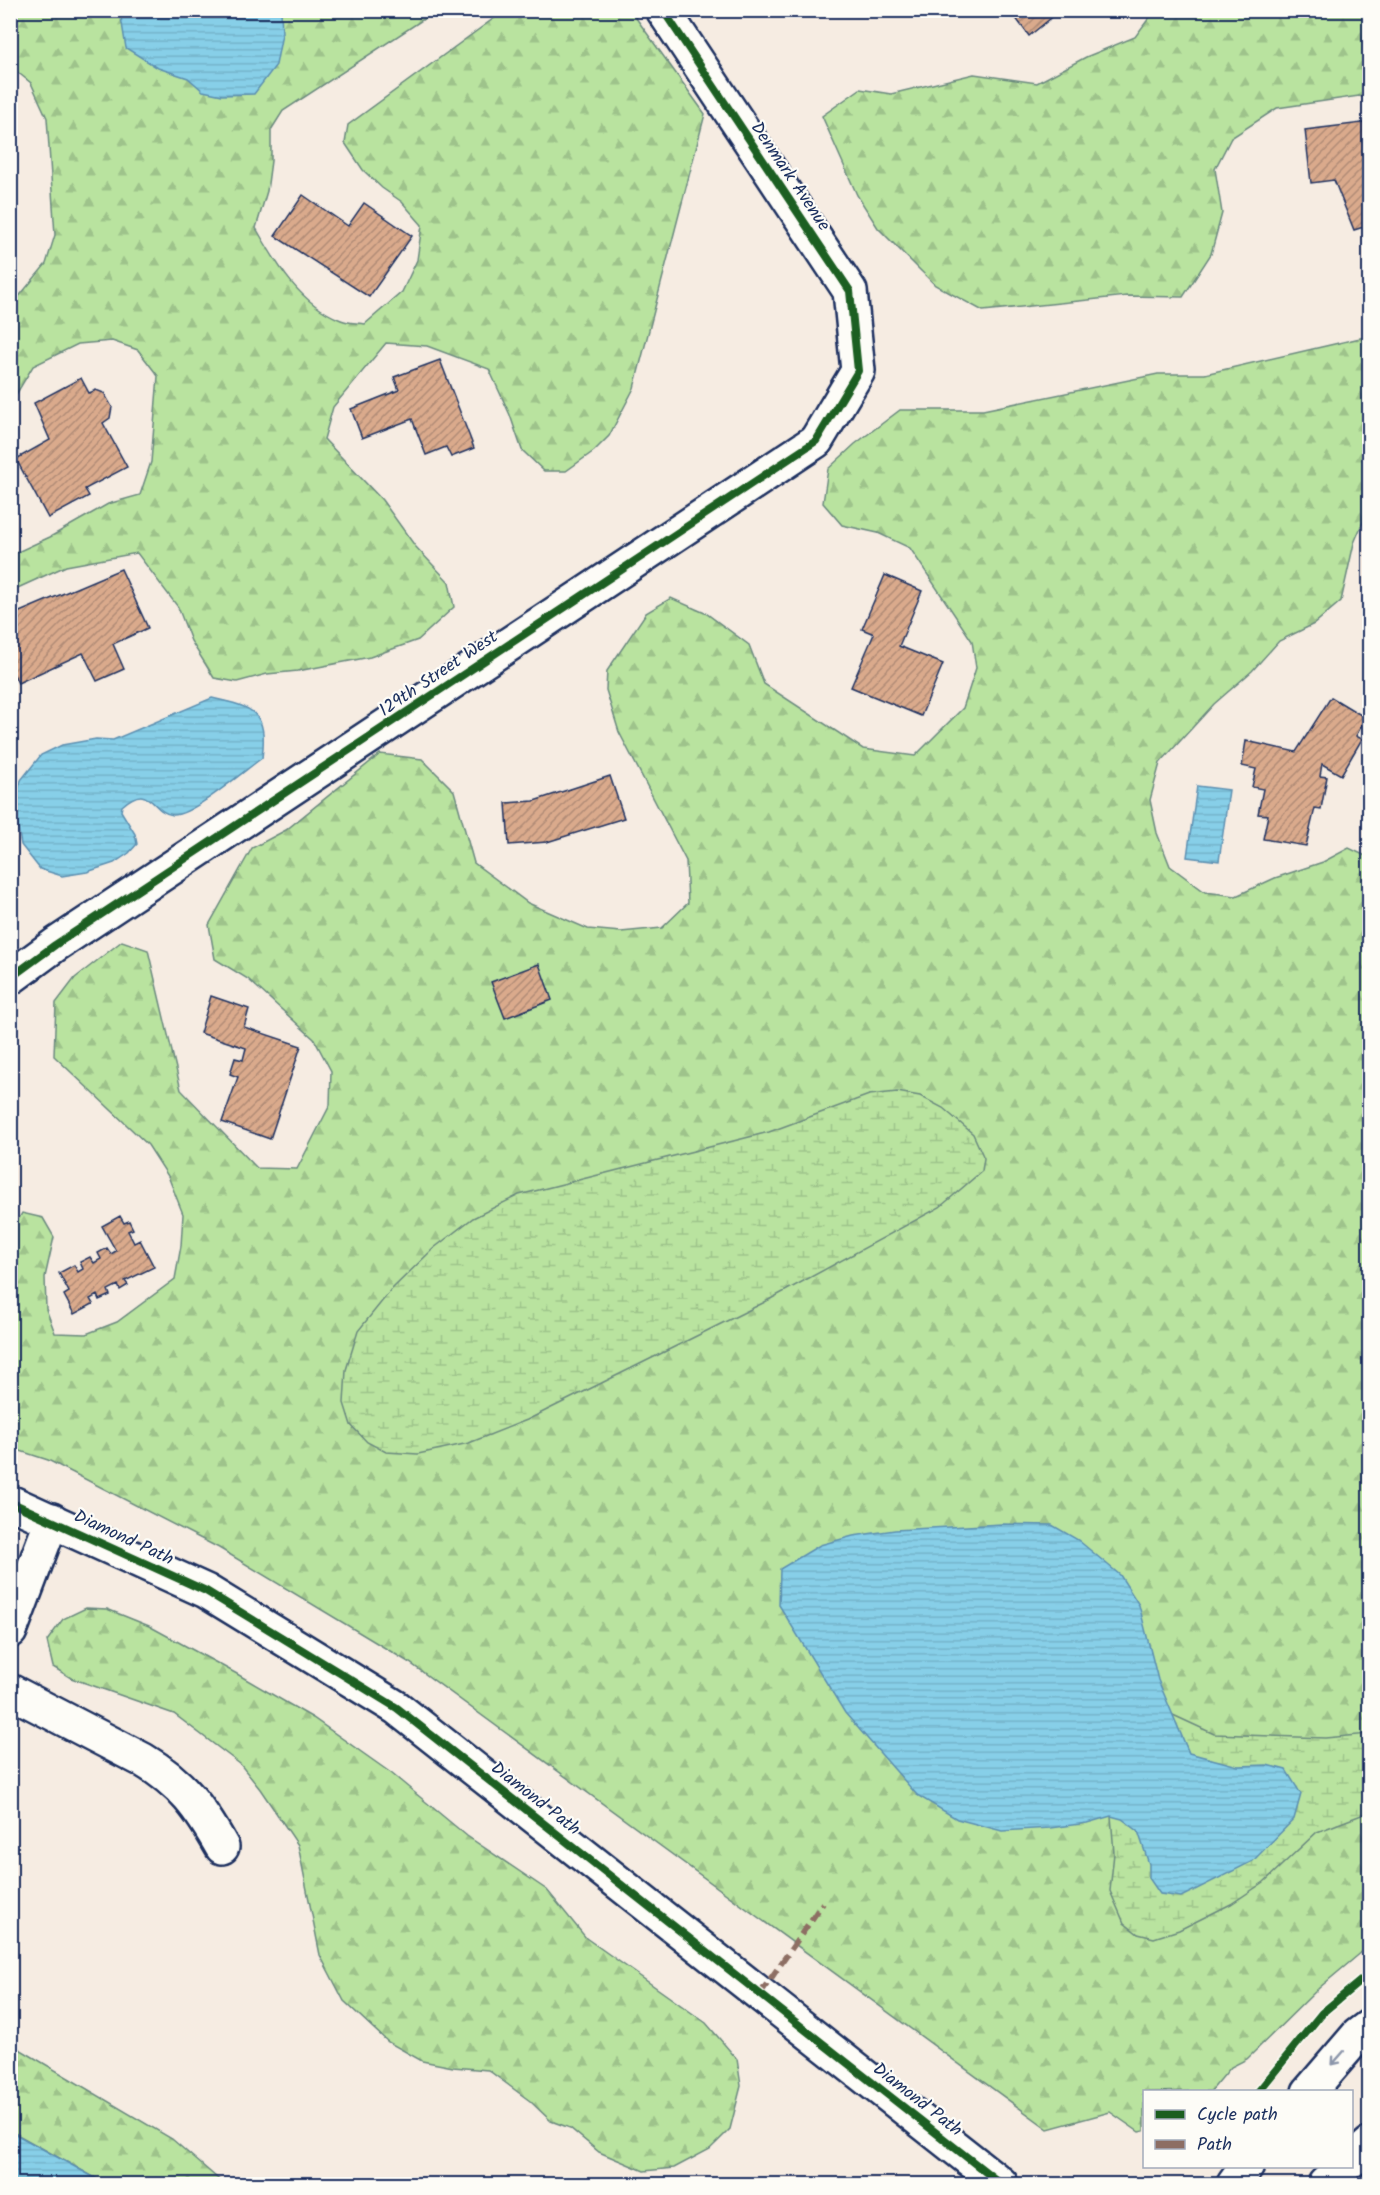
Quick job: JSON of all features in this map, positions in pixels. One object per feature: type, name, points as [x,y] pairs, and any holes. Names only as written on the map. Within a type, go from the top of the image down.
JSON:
[{"type":"street","name":"Denmark Avenue","points":[[663,10],[850,291],[858,371]]},
{"type":"street","name":"129th Street West","points":[[10,978],[65,939],[816,441],[858,371]]},
{"type":"street","name":"Diamond Path","points":[[10,1502],[206,1591],[397,1708],[1001,2184]]},
{"type":"street","points":[[10,1632],[52,1520]]},
{"type":"street","points":[[10,1690],[163,1772],[188,1794],[222,1847]]},
{"type":"street","points":[[1310,2090],[1358,2035],[1370,2026]]},
{"type":"street","points":[[1353,2159],[1370,2144]]},
{"type":"street","points":[[1234,2184],[1246,2168]]},
{"type":"street","points":[[1325,2184],[1343,2168]]},
{"type":"green space","points":[[1155,10],[1369,11],[1369,99],[1359,96],[1277,108],[1231,138],[1215,169],[1222,213],[1211,254],[1183,297],[1127,296],[983,311],[935,285],[878,228],[857,195],[822,116],[860,89],[891,94],[974,74],[1037,83],[1086,57],[1135,37]]},
{"type":"green space","points":[[11,11],[436,11],[283,111],[271,130],[271,161],[267,191],[256,228],[281,269],[302,294],[326,313],[350,322],[365,324],[402,292],[417,260],[422,225],[402,202],[382,188],[363,170],[345,143],[348,125],[504,11],[631,11],[705,114],[634,388],[609,436],[594,451],[566,471],[544,471],[522,450],[510,415],[489,369],[427,346],[386,343],[333,407],[324,439],[382,500],[415,546],[449,582],[454,607],[418,640],[370,657],[298,671],[267,674],[237,682],[214,678],[191,641],[178,607],[137,553],[66,566],[11,591],[11,555],[50,537],[108,504],[140,495],[151,462],[158,376],[138,350],[112,341],[78,344],[33,366],[11,403],[11,306],[46,264],[55,235],[47,118],[31,83],[11,67]]},
{"type":"green space","points":[[1369,336],[1369,512],[1354,543],[1341,601],[1314,624],[1279,641],[1252,671],[1214,704],[1160,763],[1150,800],[1157,833],[1170,866],[1205,892],[1236,896],[1275,878],[1323,862],[1349,848],[1370,858],[1369,1946],[1319,1988],[1247,2059],[1231,2067],[1212,2090],[1143,2090],[1143,2131],[1139,2132],[1110,2112],[1048,2129],[410,1663],[219,1548],[48,1460],[11,1448],[10,1233],[22,1213],[43,1218],[54,1237],[45,1277],[46,1309],[55,1333],[86,1334],[117,1322],[175,1279],[181,1246],[183,1214],[168,1176],[148,1145],[54,1056],[56,1003],[75,978],[122,941],[148,950],[181,1090],[257,1168],[297,1169],[330,1105],[331,1071],[314,1039],[248,979],[215,959],[209,925],[252,848],[286,830],[380,754],[422,759],[454,791],[474,863],[528,903],[588,929],[621,932],[662,928],[688,903],[686,861],[619,732],[606,690],[607,671],[646,613],[671,598],[707,614],[749,645],[764,684],[863,749],[915,756],[963,708],[976,668],[972,641],[910,548],[878,533],[842,525],[823,503],[828,469],[855,444],[900,410],[983,410],[1158,374],[1205,374]]},
{"type":"green space","points":[[897,1092],[920,1096],[943,1108],[973,1134],[984,1158],[982,1171],[940,1207],[763,1303],[527,1420],[469,1443],[418,1454],[386,1452],[367,1442],[351,1425],[344,1403],[346,1370],[358,1331],[392,1289],[434,1248],[473,1218],[519,1195],[769,1132],[869,1095]]},
{"type":"green space","points":[[86,1608],[107,1609],[149,1626],[313,1718],[391,1773],[467,1836],[547,1890],[586,1938],[706,2023],[737,2059],[741,2086],[730,2129],[710,2149],[674,2168],[644,2171],[599,2152],[570,2128],[551,2121],[530,2101],[488,2070],[422,2061],[388,2042],[344,2001],[320,1955],[298,1845],[240,1764],[174,1714],[71,1678],[53,1667],[47,1641],[63,1619]]},
{"type":"green space","points":[[1173,1715],[1214,1734],[1325,1738],[1369,1734],[1369,1815],[1364,1814],[1317,1832],[1264,1882],[1231,1904],[1179,1930],[1154,1938],[1138,1934],[1124,1923],[1110,1891],[1114,1853],[1111,1816]]},
{"type":"green space","points":[[11,2044],[172,2139],[224,2184],[106,2184],[11,2131]]},
{"type":"water","points":[[120,11],[281,11],[282,34],[276,65],[254,94],[222,95],[203,91],[188,78],[158,68],[126,48]]},
{"type":"water","points":[[212,698],[238,705],[255,714],[263,730],[262,758],[205,801],[182,813],[173,815],[166,813],[150,800],[139,796],[122,806],[121,811],[135,834],[137,844],[129,853],[114,863],[87,872],[62,876],[40,869],[21,845],[14,804],[21,780],[41,755],[62,745],[96,739],[113,740]]},
{"type":"water","points":[[1197,786],[1229,790],[1219,861],[1187,857]]},
{"type":"water","points":[[1002,1524],[1052,1525],[1078,1540],[1120,1575],[1139,1605],[1158,1680],[1189,1753],[1238,1766],[1267,1765],[1286,1770],[1301,1794],[1294,1819],[1253,1861],[1181,1897],[1160,1894],[1149,1878],[1149,1864],[1138,1831],[1122,1819],[1111,1816],[1087,1823],[1002,1831],[957,1819],[917,1795],[845,1713],[779,1605],[780,1569],[820,1545],[853,1536],[895,1530]]},
{"type":"water","points":[[10,2131],[106,2184],[11,2184]]},
{"type":"building","points":[[1010,10],[1061,10],[1029,36]]},
{"type":"building","points":[[1370,122],[1370,225],[1354,230],[1334,180],[1311,183],[1305,130]]},
{"type":"building","points":[[303,195],[348,226],[364,203],[412,236],[369,297],[275,236]]},
{"type":"building","points":[[440,360],[474,448],[451,457],[446,447],[426,455],[412,419],[362,438],[351,409],[399,390],[394,377]]},
{"type":"building","points":[[81,378],[89,393],[96,390],[104,393],[112,407],[110,418],[103,423],[127,467],[85,489],[89,496],[48,518],[16,459],[50,440],[34,403]]},
{"type":"building","points":[[121,569],[148,628],[113,644],[124,669],[97,681],[83,653],[18,683],[10,666],[10,616]]},
{"type":"building","points":[[885,575],[922,591],[899,646],[943,664],[921,716],[851,687],[874,634],[862,629]]},
{"type":"building","points":[[1331,697],[1366,718],[1356,736],[1362,739],[1341,775],[1322,764],[1320,776],[1327,777],[1321,809],[1315,808],[1306,846],[1263,839],[1268,815],[1258,814],[1263,789],[1252,787],[1256,769],[1242,766],[1246,741],[1296,752]]},
{"type":"building","points":[[610,776],[624,818],[547,842],[509,845],[506,803],[534,801]]},
{"type":"building","points":[[539,964],[552,1000],[505,1018],[491,982]]},
{"type":"building","points":[[211,996],[249,1009],[244,1027],[301,1046],[270,1139],[222,1122],[238,1077],[230,1074],[235,1058],[243,1060],[246,1048],[200,1033]]},
{"type":"building","points":[[120,1216],[124,1223],[129,1221],[133,1229],[128,1231],[134,1243],[140,1240],[154,1267],[125,1281],[128,1285],[120,1290],[118,1285],[108,1290],[110,1295],[99,1300],[97,1295],[90,1299],[93,1304],[74,1314],[64,1295],[69,1292],[59,1273],[74,1265],[78,1272],[83,1269],[80,1262],[90,1257],[94,1263],[101,1259],[98,1253],[107,1248],[111,1254],[116,1251],[102,1226]]},
{"type":"marked path","points":[[760,1994],[823,1903]]},
{"type":"cycle path","points":[[10,978],[55,945],[816,441],[858,371],[850,291],[663,10]]},
{"type":"cycle path","points":[[10,1502],[206,1591],[397,1708],[1001,2184]]},
{"type":"cycle path","points":[[1260,2090],[1322,2013],[1370,1973]]}]
